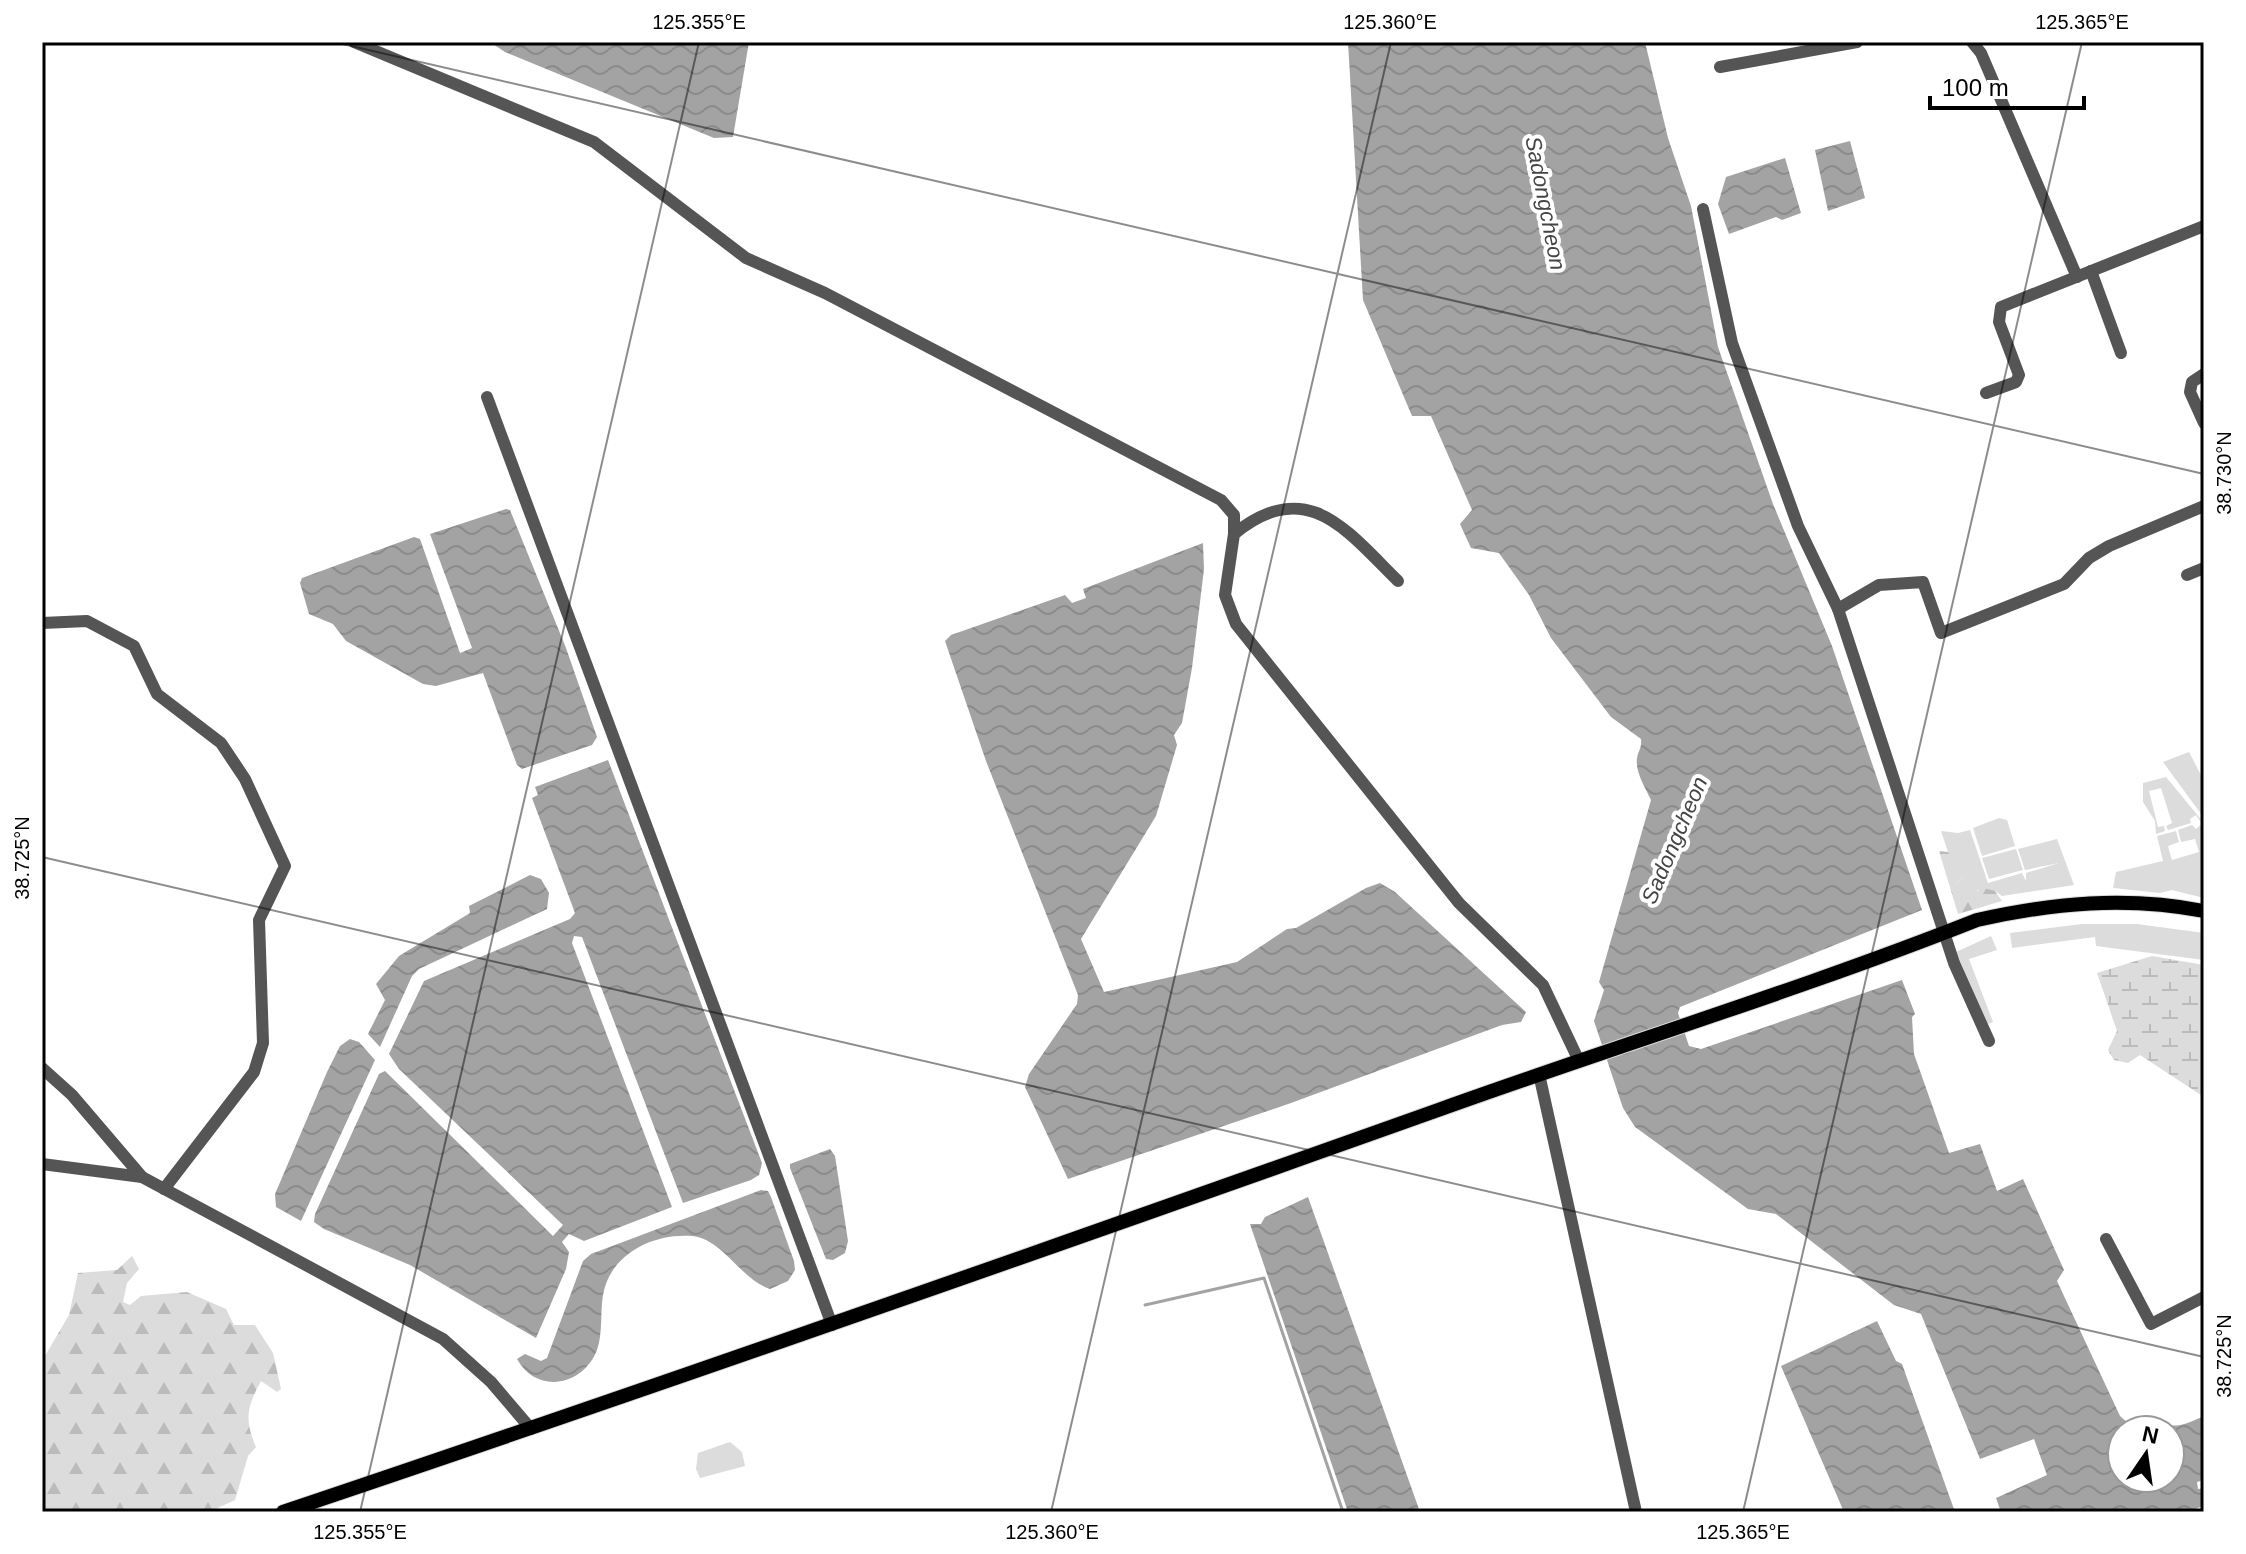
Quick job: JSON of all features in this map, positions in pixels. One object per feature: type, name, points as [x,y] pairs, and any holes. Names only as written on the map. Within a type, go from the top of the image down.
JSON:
[{"type":"main road","points":[[283,1512],[832,1325],[1539,1074],[1685,1026],[1977,920],[2061,903],[2121,902],[2204,911]]},
{"type":"street","points":[[354,42],[594,142],[746,258],[825,293],[1221,500],[1234,515],[1225,595],[1236,624],[1459,903],[1543,985],[1579,1061]]},
{"type":"street","points":[[1720,67],[1857,42]]},
{"type":"street","points":[[1972,42],[1981,53],[2077,277]]},
{"type":"street","points":[[1703,209],[1732,343],[1798,526],[1838,609],[1954,963],[1989,1041]]},
{"type":"street","points":[[1986,393],[2016,382],[2019,375],[1999,322],[2001,307],[2204,226]]},
{"type":"street","points":[[2091,271],[2121,353]]},
{"type":"street","points":[[2204,374],[2192,382],[2190,392],[2204,423]]},
{"type":"street","points":[[487,397],[832,1325]]},
{"type":"street","points":[[1838,609],[1879,585],[1923,582],[1941,633],[2064,584],[2089,558],[2109,546],[2204,506]]},
{"type":"street","points":[[1234,534],[1250,521],[1275,510],[1320,512],[1340,522],[1398,581]]},
{"type":"street","points":[[2187,575],[2204,568]]},
{"type":"street","points":[[42,623],[87,621],[134,646],[157,694],[221,743],[245,779],[285,866],[259,920],[263,1043],[254,1072],[164,1189]]},
{"type":"street","points":[[42,1068],[72,1095],[142,1177],[443,1339],[491,1382],[531,1429]]},
{"type":"street","points":[[1539,1074],[1636,1512]]},
{"type":"street","points":[[42,1164],[142,1177]]},
{"type":"street","points":[[2106,1239],[2151,1324],[2204,1297]]},
{"type":"green space","points":[[2189,752],[2204,781],[2204,818],[2163,762]]},
{"type":"green space","points":[[2166,777],[2204,823],[2204,898],[2172,890],[2160,893],[2113,888],[2116,872],[2163,861],[2157,836],[2176,831],[2179,842],[2168,846],[2172,860],[2199,852],[2195,839],[2181,842],[2178,830],[2192,825],[2196,829],[2202,824],[2196,815],[2190,819],[2191,823],[2168,830],[2166,826],[2172,823],[2161,788],[2149,791],[2158,827],[2164,826],[2165,831],[2156,834],[2155,821],[2143,802],[2143,783]]},
{"type":"green space","points":[[1999,818],[2007,820],[2015,846],[1982,856],[1973,828]]},
{"type":"green space","points":[[1970,830],[1988,883],[2022,873],[2026,881],[2026,873],[2059,863],[2025,870],[2018,849],[2057,839],[2074,885],[2002,896],[1995,891],[1960,890],[1956,884],[1963,877],[1951,861],[1941,831],[1958,833]]},
{"type":"green space","points":[[2016,849],[2023,870],[1989,879],[1982,858]]},
{"type":"green space","points":[[1939,851],[1948,852],[1963,877],[1956,884],[1960,889],[1969,886],[1978,891],[1984,888],[1995,891],[2002,901],[1958,914]]},
{"type":"green space","points":[[2082,924],[2137,924],[2204,933],[2204,960],[2096,946],[2095,937],[2012,948],[2010,933]]},
{"type":"green space","points":[[1991,936],[1997,950],[1969,959],[1993,1022],[1988,1024],[1956,952]]},
{"type":"green space","points":[[2152,956],[2204,965],[2204,1097],[2140,1055],[2128,1063],[2114,1060],[2108,1050],[2117,1031],[2097,973]]},
{"type":"green space","points":[[132,1256],[139,1269],[127,1283],[123,1302],[130,1305],[141,1296],[187,1292],[226,1309],[234,1325],[255,1325],[273,1353],[281,1389],[277,1392],[261,1381],[253,1398],[249,1421],[256,1447],[248,1456],[235,1500],[209,1512],[42,1512],[42,1361],[69,1315],[78,1273],[117,1270]]},
{"type":"green space","points":[[730,1442],[742,1452],[745,1466],[700,1478],[696,1469],[698,1453]]},
{"type":"water","points":[[490,42],[749,42],[733,137],[714,138],[505,52]]},
{"type":"water","name":"Sadongcheon","points":[[1348,42],[1645,42],[1668,138],[1691,206],[1718,347],[1773,504],[1832,646],[1922,910],[1680,1007],[1678,1013],[1689,1046],[1701,1049],[1902,980],[1915,1014],[1912,1017],[1914,1054],[1949,1153],[1980,1144],[1997,1191],[2023,1179],[2064,1270],[2057,1281],[2119,1414],[2106,1414],[2106,1494],[2186,1494],[2186,1423],[2204,1416],[2204,1480],[2197,1482],[2198,1489],[2204,1488],[2204,1506],[2185,1512],[2001,1512],[1996,1498],[2047,1475],[2034,1439],[1980,1459],[1921,1314],[1894,1305],[1776,1214],[1748,1209],[1635,1127],[1623,1108],[1594,1021],[1604,990],[1599,982],[1651,800],[1638,769],[1641,739],[1611,717],[1551,638],[1529,595],[1499,553],[1471,548],[1460,524],[1472,510],[1431,416],[1412,416],[1363,300]]},
{"type":"water","points":[[1850,141],[1865,198],[1828,211],[1815,150]]},
{"type":"water","points":[[1785,158],[1801,213],[1782,220],[1776,217],[1729,234],[1718,204],[1726,177]]},
{"type":"water","points":[[510,510],[566,648],[597,737],[592,745],[522,769],[517,765],[483,673],[436,686],[423,684],[346,641],[333,624],[309,614],[300,583],[302,578],[414,537],[420,539],[460,653],[472,648],[430,534]]},
{"type":"water","points":[[1203,543],[1204,569],[1192,668],[1182,723],[1174,735],[1177,745],[1156,816],[1081,939],[1104,992],[1237,962],[1287,929],[1296,928],[1380,883],[1395,892],[1526,1012],[1521,1022],[1502,1025],[1291,1103],[1068,1179],[1025,1087],[1029,1074],[1077,1004],[1078,995],[986,761],[945,641],[951,635],[1065,595],[1072,603],[1086,598],[1083,589]]},
{"type":"water","points":[[608,760],[762,1163],[759,1175],[751,1180],[683,1203],[582,937],[574,936],[572,943],[672,1207],[584,1241],[569,1234],[562,1242],[569,1252],[566,1269],[536,1338],[410,1265],[314,1222],[379,1074],[385,1071],[553,1236],[563,1225],[399,1069],[389,1054],[424,981],[570,919],[575,913],[532,798],[538,795],[535,787]]},
{"type":"water","points":[[530,875],[541,879],[549,893],[547,909],[419,969],[412,976],[380,1047],[368,1034],[385,1000],[376,984],[399,956],[470,913],[469,906]]},
{"type":"water","points":[[350,1039],[359,1042],[375,1060],[301,1221],[276,1207],[275,1194],[327,1072],[340,1046]]},
{"type":"water","points":[[830,1149],[835,1156],[848,1241],[845,1253],[833,1260],[826,1259],[790,1168],[790,1164]]},
{"type":"water","points":[[761,1190],[768,1191],[771,1197],[794,1261],[795,1270],[788,1281],[770,1289],[759,1284],[722,1251],[703,1239],[692,1236],[663,1238],[636,1249],[614,1268],[603,1295],[597,1350],[581,1372],[559,1382],[547,1381],[536,1378],[517,1359],[525,1354],[541,1361],[547,1358],[583,1261],[591,1254]]},
{"type":"water","points":[[1308,1197],[1420,1512],[1348,1512],[1250,1224],[1261,1224],[1265,1217]]},
{"type":"water","points":[[1877,1321],[1896,1361],[1902,1364],[1955,1512],[1844,1512],[1781,1366]]},
{"type":"waterway","points":[[1145,1305],[1264,1278],[1343,1512]]}]
